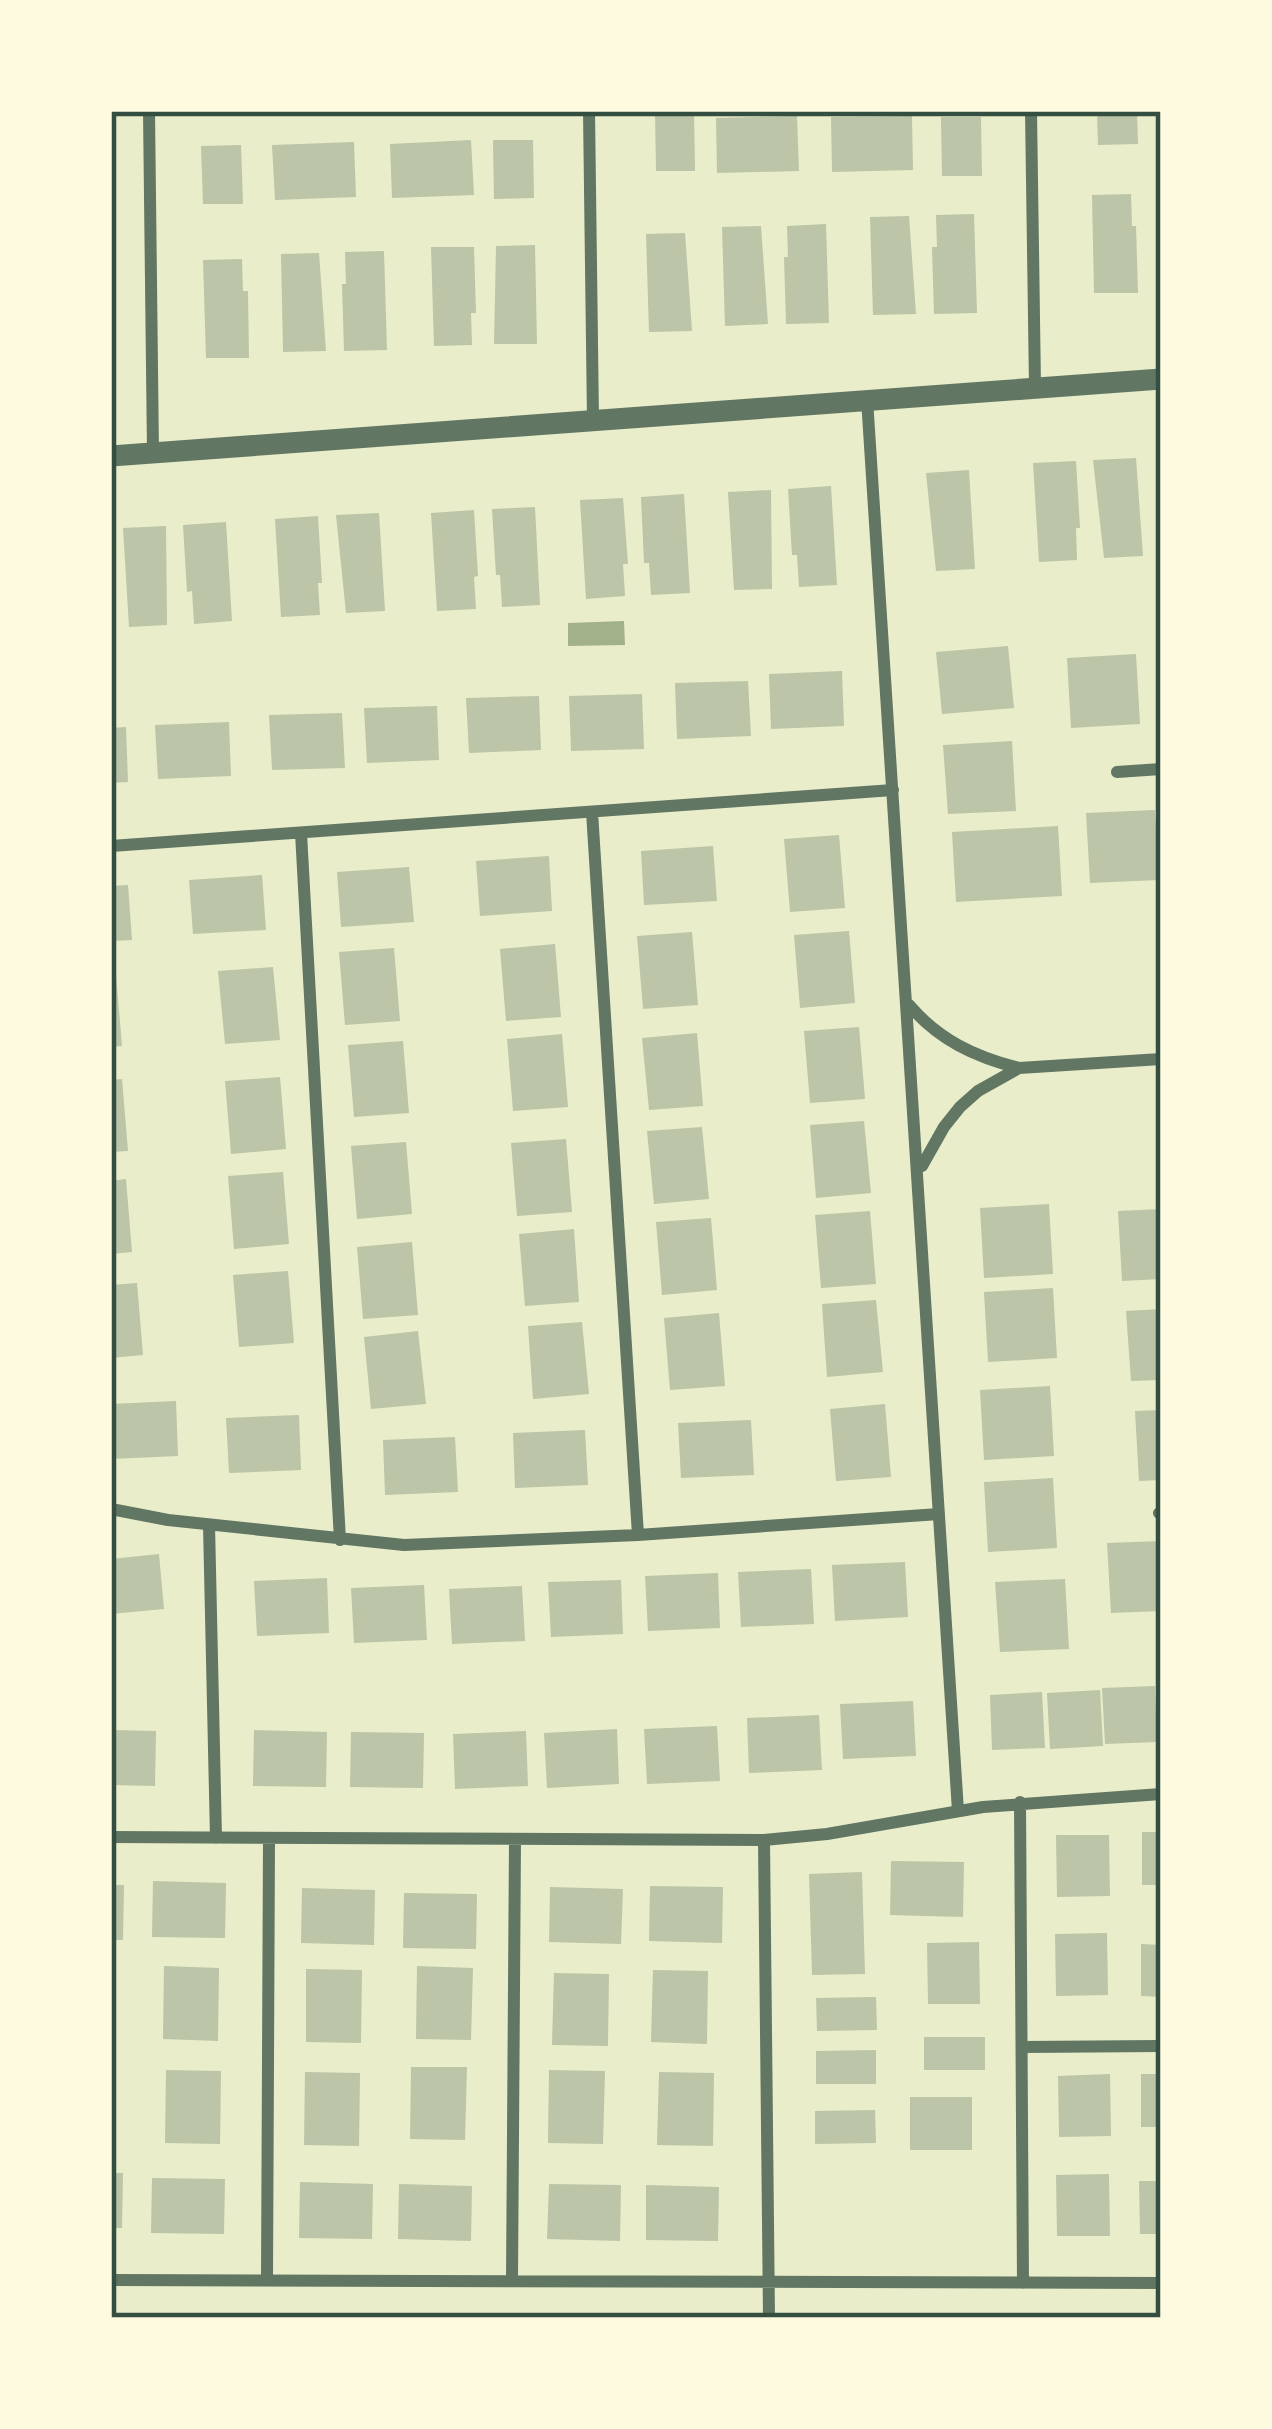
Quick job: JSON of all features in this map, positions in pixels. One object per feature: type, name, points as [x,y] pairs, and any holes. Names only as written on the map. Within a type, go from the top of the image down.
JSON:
[{"type":"street","points":[[149,111],[153,453]]},
{"type":"street","points":[[589,111],[593,420]]},
{"type":"street","points":[[1031,111],[1035,387]]},
{"type":"street","points":[[111,456],[1161,379]]},
{"type":"street","points":[[867,399],[958,1811]]},
{"type":"street","points":[[1118,772],[1161,769]]},
{"type":"street","points":[[111,846],[893,790]]},
{"type":"street","points":[[592,812],[638,1535]]},
{"type":"street","points":[[301,833],[340,1540]]},
{"type":"street","points":[[908,1004],[922,1021],[958,1046],[1019,1068],[1161,1059]]},
{"type":"street","points":[[920,1173],[930,1148],[960,1107],[1019,1068]]},
{"type":"street","points":[[111,1509],[209,1525],[404,1545],[939,1514]]},
{"type":"street","points":[[209,1525],[216,1838]]},
{"type":"street","points":[[111,1837],[764,1840],[1020,1802],[1161,1794]]},
{"type":"street","points":[[1020,1802],[1023,2283]]},
{"type":"street","points":[[267,2280],[269,1838]]},
{"type":"street","points":[[512,2281],[514,1839]]},
{"type":"street","points":[[764,1840],[769,2318]]},
{"type":"street","points":[[1022,2047],[1161,2046]]},
{"type":"street","points":[[111,2280],[1161,2283]]},
{"type":"shaded area","points":[[624,621],[625,645],[568,646],[568,623]]},
{"type":"building","points":[[694,111],[695,171],[656,171],[655,112]]},
{"type":"building","points":[[1097,111],[1137,111],[1138,144],[1098,145]]},
{"type":"building","points":[[797,116],[799,171],[717,173],[716,118]]},
{"type":"building","points":[[912,116],[913,170],[832,172],[831,117]]},
{"type":"building","points":[[941,117],[981,117],[982,176],[942,176]]},
{"type":"building","points":[[471,140],[474,195],[392,198],[390,144]]},
{"type":"building","points":[[493,140],[533,140],[534,198],[494,199]]},
{"type":"building","points":[[354,142],[356,197],[275,200],[272,145]]},
{"type":"building","points":[[241,145],[243,204],[203,204],[201,146]]},
{"type":"building","points":[[1131,194],[1138,293],[1094,293],[1092,195]]},
{"type":"building","points":[[974,214],[977,313],[934,314],[936,215]]},
{"type":"building","points":[[909,216],[916,314],[873,315],[870,217]]},
{"type":"building","points":[[826,224],[829,323],[786,324],[787,226]]},
{"type":"building","points":[[761,226],[768,324],[725,326],[722,227]]},
{"type":"building","points":[[685,233],[692,331],[649,332],[646,234]]},
{"type":"building","points":[[535,245],[537,344],[494,344],[496,246]]},
{"type":"building","points":[[431,247],[474,247],[472,345],[434,346]]},
{"type":"building","points":[[384,251],[387,350],[344,351],[345,252]]},
{"type":"building","points":[[319,253],[326,351],[283,352],[281,254]]},
{"type":"building","points":[[242,259],[243,291],[248,291],[249,358],[206,358],[203,260]]},
{"type":"building","points":[[1136,458],[1143,556],[1104,558],[1093,460]]},
{"type":"building","points":[[1076,461],[1077,560],[1039,562],[1033,463]]},
{"type":"building","points":[[969,470],[975,569],[936,571],[926,473]]},
{"type":"building","points":[[831,486],[837,585],[799,587],[788,489]]},
{"type":"building","points":[[771,490],[772,589],[734,590],[728,492]]},
{"type":"building","points":[[684,494],[690,593],[651,595],[649,563],[644,563],[641,497]]},
{"type":"building","points":[[623,498],[628,564],[623,564],[625,596],[586,599],[580,500]]},
{"type":"building","points":[[535,507],[540,605],[502,607],[492,509]]},
{"type":"building","points":[[474,510],[476,609],[437,611],[431,513]]},
{"type":"building","points":[[379,513],[385,611],[346,613],[336,515]]},
{"type":"building","points":[[318,516],[320,615],[281,617],[275,519]]},
{"type":"building","points":[[226,522],[232,621],[194,624],[183,525]]},
{"type":"building","points":[[166,526],[167,625],[129,627],[123,528]]},
{"type":"building","points":[[1008,646],[1014,708],[942,714],[936,652]]},
{"type":"building","points":[[1136,654],[1140,724],[1071,728],[1067,658]]},
{"type":"building","points":[[842,671],[844,726],[771,729],[769,674]]},
{"type":"building","points":[[748,681],[751,736],[677,739],[675,683]]},
{"type":"building","points":[[642,694],[644,749],[571,751],[569,696]]},
{"type":"building","points":[[539,696],[541,750],[469,753],[466,698]]},
{"type":"building","points":[[437,706],[439,760],[367,763],[364,708]]},
{"type":"building","points":[[342,713],[345,768],[272,770],[269,715]]},
{"type":"building","points":[[229,722],[231,776],[158,779],[155,725]]},
{"type":"building","points":[[126,727],[128,782],[111,783],[111,728]]},
{"type":"building","points":[[1012,741],[1016,811],[948,814],[943,745]]},
{"type":"building","points":[[1155,810],[1159,880],[1090,883],[1086,813]]},
{"type":"building","points":[[1058,826],[1062,896],[956,902],[952,832]]},
{"type":"building","points":[[839,835],[845,908],[790,912],[784,839]]},
{"type":"building","points":[[713,846],[717,901],[644,905],[641,851]]},
{"type":"building","points":[[549,856],[552,911],[480,916],[476,861]]},
{"type":"building","points":[[409,867],[414,922],[341,927],[337,872]]},
{"type":"building","points":[[262,875],[266,930],[193,934],[189,880]]},
{"type":"building","points":[[128,885],[132,940],[111,941],[111,886]]},
{"type":"building","points":[[849,931],[855,1003],[800,1008],[794,935]]},
{"type":"building","points":[[692,932],[698,1005],[643,1009],[637,936]]},
{"type":"building","points":[[555,944],[561,1017],[506,1021],[500,949]]},
{"type":"building","points":[[394,948],[400,1021],[345,1025],[339,952]]},
{"type":"building","points":[[273,967],[280,1040],[225,1044],[218,971]]},
{"type":"building","points":[[111,974],[116,974],[122,1046],[111,1047]]},
{"type":"building","points":[[859,1027],[865,1099],[810,1103],[804,1031]]},
{"type":"building","points":[[697,1033],[703,1106],[649,1110],[642,1038]]},
{"type":"building","points":[[562,1034],[568,1107],[513,1111],[507,1039]]},
{"type":"building","points":[[403,1041],[409,1113],[354,1117],[348,1045]]},
{"type":"building","points":[[280,1077],[286,1149],[231,1154],[225,1081]]},
{"type":"building","points":[[122,1079],[128,1151],[111,1152],[111,1080]]},
{"type":"building","points":[[864,1121],[871,1193],[816,1198],[810,1125]]},
{"type":"building","points":[[702,1127],[709,1199],[654,1204],[647,1131]]},
{"type":"building","points":[[566,1139],[572,1212],[517,1216],[511,1143]]},
{"type":"building","points":[[406,1142],[412,1214],[357,1219],[351,1146]]},
{"type":"building","points":[[283,1172],[289,1244],[234,1249],[228,1176]]},
{"type":"building","points":[[126,1179],[132,1252],[111,1254],[111,1181]]},
{"type":"building","points":[[1049,1204],[1053,1274],[984,1278],[980,1208]]},
{"type":"building","points":[[1161,1209],[1161,1279],[1122,1281],[1118,1211]]},
{"type":"building","points":[[870,1211],[876,1284],[821,1288],[815,1215]]},
{"type":"building","points":[[711,1218],[717,1290],[662,1295],[656,1222]]},
{"type":"building","points":[[574,1229],[579,1302],[525,1306],[519,1234]]},
{"type":"building","points":[[412,1242],[418,1315],[363,1319],[357,1247]]},
{"type":"building","points":[[288,1271],[294,1343],[239,1347],[233,1275]]},
{"type":"building","points":[[137,1283],[143,1355],[111,1358],[111,1285]]},
{"type":"building","points":[[1053,1288],[1057,1358],[988,1362],[984,1292]]},
{"type":"building","points":[[876,1300],[883,1372],[827,1377],[822,1304]]},
{"type":"building","points":[[1161,1309],[1161,1380],[1131,1381],[1126,1311]]},
{"type":"building","points":[[719,1313],[725,1386],[670,1390],[664,1318]]},
{"type":"building","points":[[582,1322],[589,1394],[533,1399],[528,1326]]},
{"type":"building","points":[[418,1331],[426,1404],[371,1409],[364,1337]]},
{"type":"building","points":[[1050,1386],[1054,1456],[984,1460],[980,1390]]},
{"type":"building","points":[[176,1401],[178,1456],[111,1459],[111,1404]]},
{"type":"building","points":[[885,1404],[891,1477],[836,1481],[830,1409]]},
{"type":"building","points":[[1161,1410],[1161,1480],[1139,1481],[1135,1411]]},
{"type":"building","points":[[299,1415],[301,1470],[229,1473],[226,1418]]},
{"type":"building","points":[[751,1420],[754,1475],[681,1478],[678,1423]]},
{"type":"building","points":[[585,1430],[588,1485],[515,1488],[513,1433]]},
{"type":"building","points":[[455,1437],[458,1492],[385,1495],[383,1440]]},
{"type":"building","points":[[1053,1478],[1057,1548],[988,1552],[984,1482]]},
{"type":"building","points":[[1161,1541],[1161,1611],[1111,1613],[1107,1543]]},
{"type":"building","points":[[159,1554],[164,1609],[111,1614],[111,1559]]},
{"type":"building","points":[[905,1562],[908,1617],[835,1621],[832,1565]]},
{"type":"building","points":[[811,1569],[814,1624],[741,1627],[738,1572]]},
{"type":"building","points":[[718,1573],[720,1628],[648,1631],[645,1576]]},
{"type":"building","points":[[327,1578],[329,1633],[257,1636],[254,1581]]},
{"type":"building","points":[[1065,1579],[1069,1649],[1000,1652],[995,1582]]},
{"type":"building","points":[[621,1580],[623,1634],[551,1637],[548,1582]]},
{"type":"building","points":[[424,1585],[427,1640],[354,1643],[351,1588]]},
{"type":"building","points":[[522,1586],[525,1641],[452,1644],[449,1589]]},
{"type":"building","points":[[1155,1686],[1157,1742],[1105,1744],[1102,1688]]},
{"type":"building","points":[[1100,1690],[1103,1746],[1050,1749],[1047,1693]]},
{"type":"building","points":[[1042,1692],[1045,1748],[992,1750],[990,1695]]},
{"type":"building","points":[[913,1701],[916,1756],[843,1759],[840,1704]]},
{"type":"building","points":[[819,1715],[822,1770],[749,1773],[747,1718]]},
{"type":"building","points":[[717,1726],[720,1781],[647,1784],[644,1729]]},
{"type":"building","points":[[617,1729],[619,1784],[547,1788],[544,1733]]},
{"type":"building","points":[[111,1730],[156,1731],[155,1786],[111,1785]]},
{"type":"building","points":[[254,1730],[327,1732],[326,1787],[253,1786]]},
{"type":"building","points":[[526,1731],[528,1786],[455,1789],[453,1734]]},
{"type":"building","points":[[351,1732],[424,1733],[423,1788],[350,1787]]},
{"type":"building","points":[[1142,1832],[1161,1832],[1161,1885],[1142,1885]]},
{"type":"building","points":[[1056,1835],[1109,1835],[1110,1896],[1057,1897]]},
{"type":"building","points":[[891,1861],[964,1862],[963,1917],[890,1915]]},
{"type":"building","points":[[862,1872],[865,1974],[812,1975],[809,1874]]},
{"type":"building","points":[[153,1881],[226,1883],[225,1938],[152,1937]]},
{"type":"building","points":[[111,1885],[124,1885],[123,1940],[111,1940]]},
{"type":"building","points":[[650,1886],[723,1887],[722,1943],[649,1941]]},
{"type":"building","points":[[550,1887],[623,1889],[621,1944],[549,1942]]},
{"type":"building","points":[[302,1888],[375,1890],[374,1945],[301,1943]]},
{"type":"building","points":[[404,1893],[477,1894],[476,1949],[403,1948]]},
{"type":"building","points":[[1107,1933],[1108,1995],[1056,1996],[1055,1934]]},
{"type":"building","points":[[979,1942],[980,2004],[928,2004],[927,1943]]},
{"type":"building","points":[[1141,1944],[1161,1945],[1161,1997],[1141,1996]]},
{"type":"building","points":[[164,1966],[219,1968],[218,2041],[163,2039]]},
{"type":"building","points":[[417,1966],[473,1968],[471,2040],[416,2039]]},
{"type":"building","points":[[306,1969],[362,1970],[361,2043],[306,2042]]},
{"type":"building","points":[[653,1970],[708,1971],[707,2044],[651,2042]]},
{"type":"building","points":[[554,1973],[609,1974],[608,2046],[552,2045]]},
{"type":"building","points":[[876,1997],[877,2030],[817,2031],[816,1998]]},
{"type":"building","points":[[924,2037],[985,2037],[985,2070],[924,2070]]},
{"type":"building","points":[[876,2050],[876,2084],[816,2084],[816,2051]]},
{"type":"building","points":[[411,2067],[467,2067],[465,2140],[410,2139]]},
{"type":"building","points":[[166,2070],[221,2071],[220,2144],[165,2143]]},
{"type":"building","points":[[549,2070],[605,2071],[603,2144],[548,2143]]},
{"type":"building","points":[[305,2072],[360,2073],[359,2146],[304,2145]]},
{"type":"building","points":[[659,2072],[714,2073],[713,2146],[657,2145]]},
{"type":"building","points":[[1110,2074],[1111,2136],[1059,2137],[1058,2076]]},
{"type":"building","points":[[1141,2074],[1161,2074],[1161,2127],[1141,2127]]},
{"type":"building","points":[[910,2097],[972,2097],[972,2150],[910,2150]]},
{"type":"building","points":[[875,2110],[876,2143],[815,2144],[815,2111]]},
{"type":"building","points":[[111,2173],[123,2173],[122,2228],[111,2228]]},
{"type":"building","points":[[1109,2174],[1110,2236],[1057,2236],[1056,2175]]},
{"type":"building","points":[[152,2178],[225,2179],[224,2234],[151,2233]]},
{"type":"building","points":[[1139,2181],[1161,2181],[1161,2234],[1140,2234]]},
{"type":"building","points":[[300,2182],[373,2184],[372,2239],[299,2238]]},
{"type":"building","points":[[399,2184],[472,2186],[471,2241],[398,2239]]},
{"type":"building","points":[[549,2184],[621,2185],[620,2241],[547,2239]]},
{"type":"building","points":[[646,2185],[719,2187],[718,2241],[646,2240]]}]
